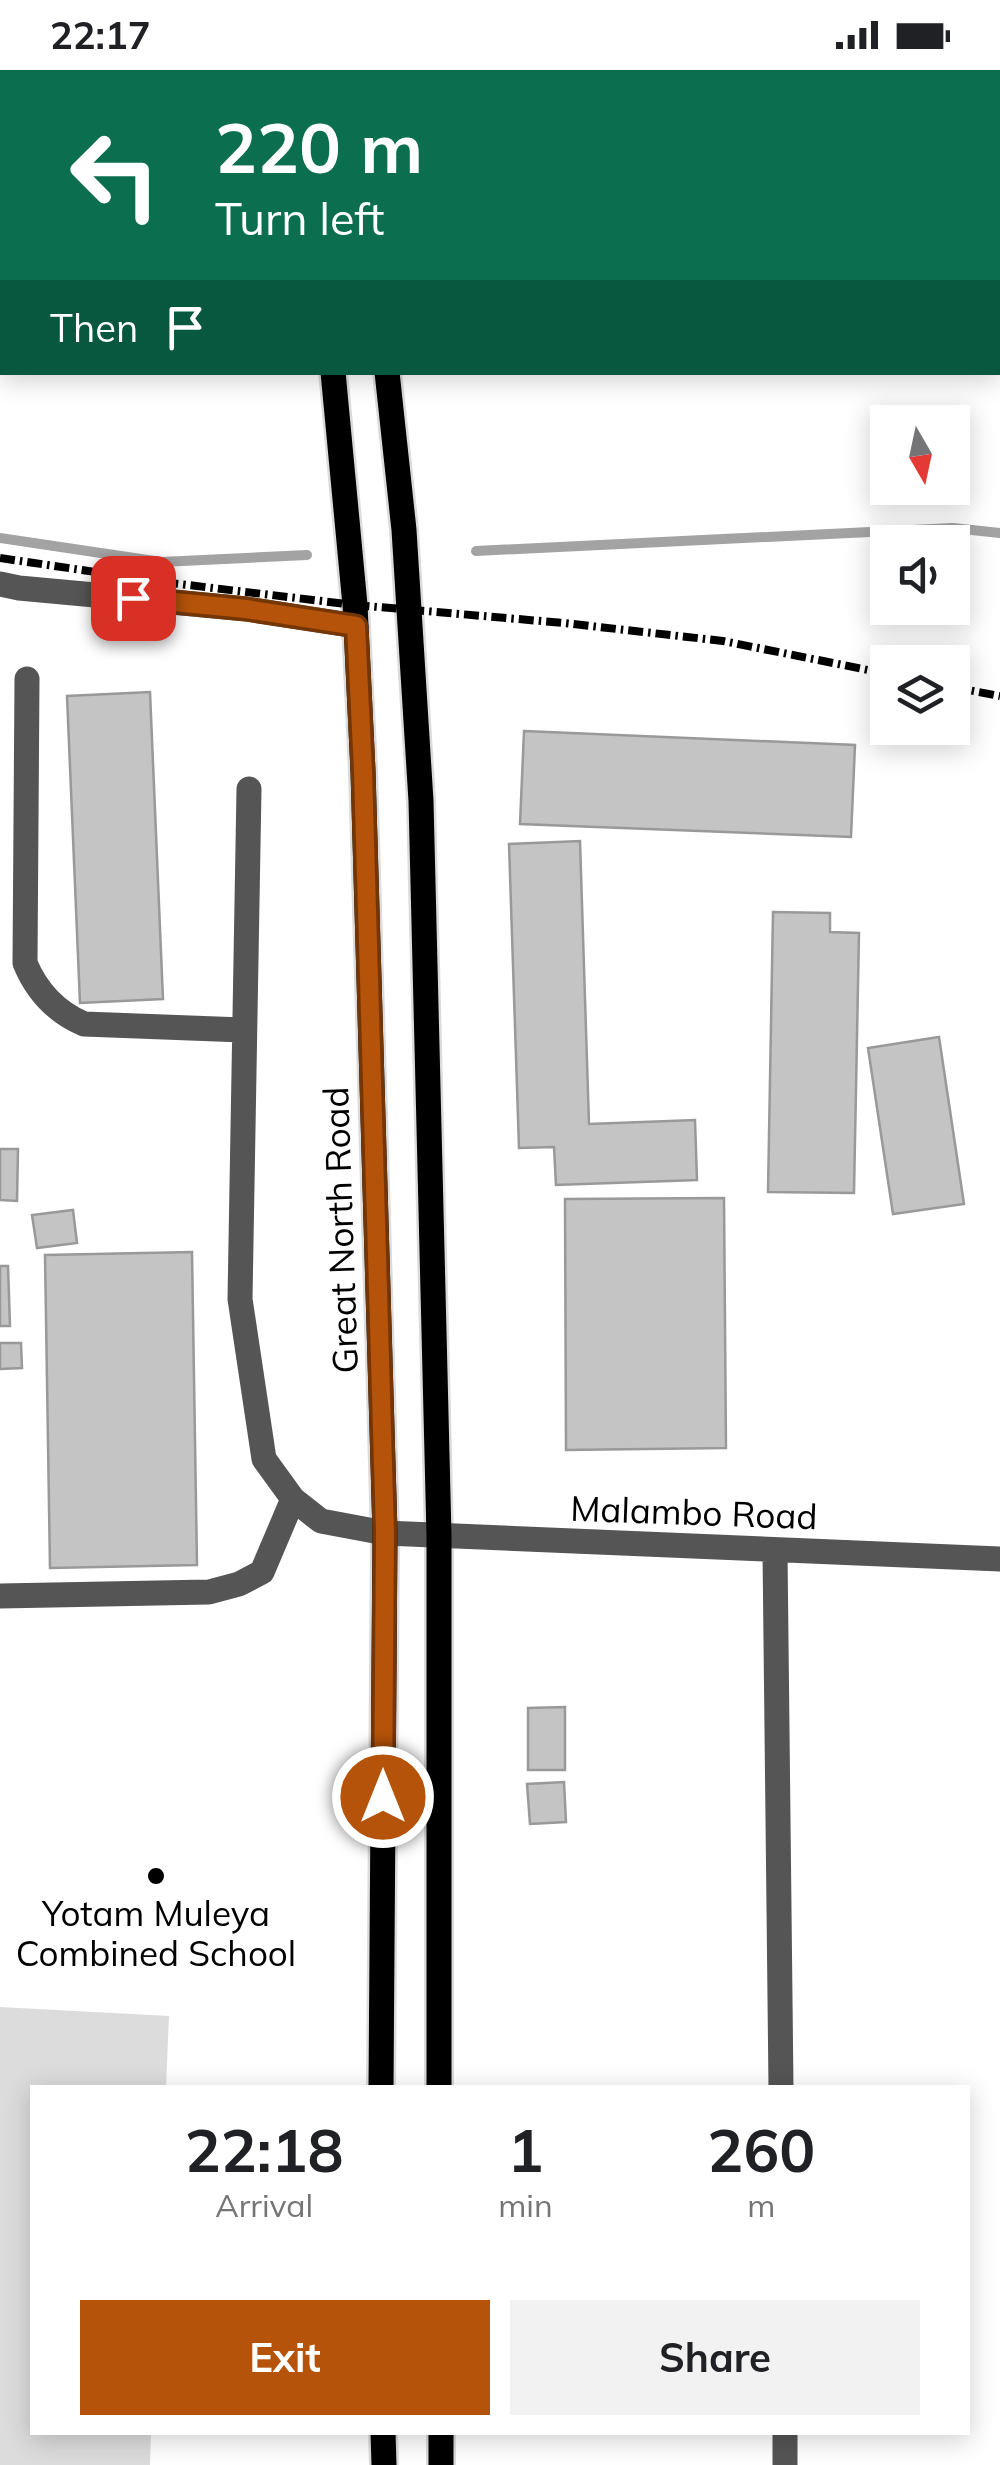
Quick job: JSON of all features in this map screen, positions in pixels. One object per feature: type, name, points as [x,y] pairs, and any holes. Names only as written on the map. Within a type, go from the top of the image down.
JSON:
[{"type":"main road","name":"Great North Road","points":[[333,375],[356,626],[363,771],[385,1533],[381,2085]]},
{"type":"main road","points":[[387,375],[408,579],[422,801],[439,1536],[439,2085]]},
{"type":"main road","points":[[383,2435],[384,2465]]},
{"type":"main road","points":[[441,2435],[441,2465]]},
{"type":"street","points":[[0,584],[246,609],[356,626]]},
{"type":"street","points":[[28,678],[25,963],[34,984],[65,1016],[84,1024],[243,1030]]},
{"type":"street","points":[[0,1596],[210,1592],[239,1584],[262,1572],[293,1499],[264,1459],[240,1299],[249,790]]},
{"type":"street","name":"Malambo Road","points":[[293,1499],[322,1521],[385,1533],[1000,1558]]},
{"type":"street","points":[[775,1551],[781,2085]]},
{"type":"street","points":[[785,2435],[785,2465]]},
{"type":"shaded area","points":[[0,2007],[169,2016],[166,2085],[30,2085],[30,2435],[151,2435],[150,2465],[0,2465]]},
{"type":"building","points":[[150,692],[163,999],[80,1003],[67,696]]},
{"type":"building","points":[[524,731],[855,745],[851,837],[520,824]]},
{"type":"building","points":[[580,841],[589,1124],[695,1120],[697,1180],[556,1185],[554,1147],[519,1148],[509,844]]},
{"type":"building","points":[[773,912],[830,913],[830,932],[859,933],[854,1193],[768,1192]]},
{"type":"building","points":[[939,1037],[964,1204],[893,1214],[868,1048]]},
{"type":"building","points":[[0,1149],[18,1149],[17,1201],[0,1200]]},
{"type":"building","points":[[724,1198],[726,1448],[566,1450],[565,1199]]},
{"type":"building","points":[[73,1210],[77,1243],[37,1248],[32,1215]]},
{"type":"building","points":[[192,1252],[197,1565],[50,1568],[45,1255]]},
{"type":"building","points":[[0,1266],[8,1266],[10,1326],[0,1326]]},
{"type":"building","points":[[0,1343],[21,1343],[22,1368],[0,1369]]},
{"type":"building","points":[[565,1707],[565,1770],[528,1770],[528,1708]]},
{"type":"building","points":[[564,1782],[566,1822],[530,1824],[527,1784]]},
{"type":"waterway","points":[[476,551],[953,528],[1000,533]]},
{"type":"waterway","points":[[0,538],[161,562],[307,555]]},
{"type":"railway","points":[[0,558],[355,605],[723,641],[870,670]]},
{"type":"railway","points":[[970,690],[1000,696]]},
{"type":"place","name":"Yotam Muleya Combined School","points":[[156,1876]]},
{"type":"route","points":[[133,598],[246,609],[356,626],[385,1533],[383,1797]]}]
